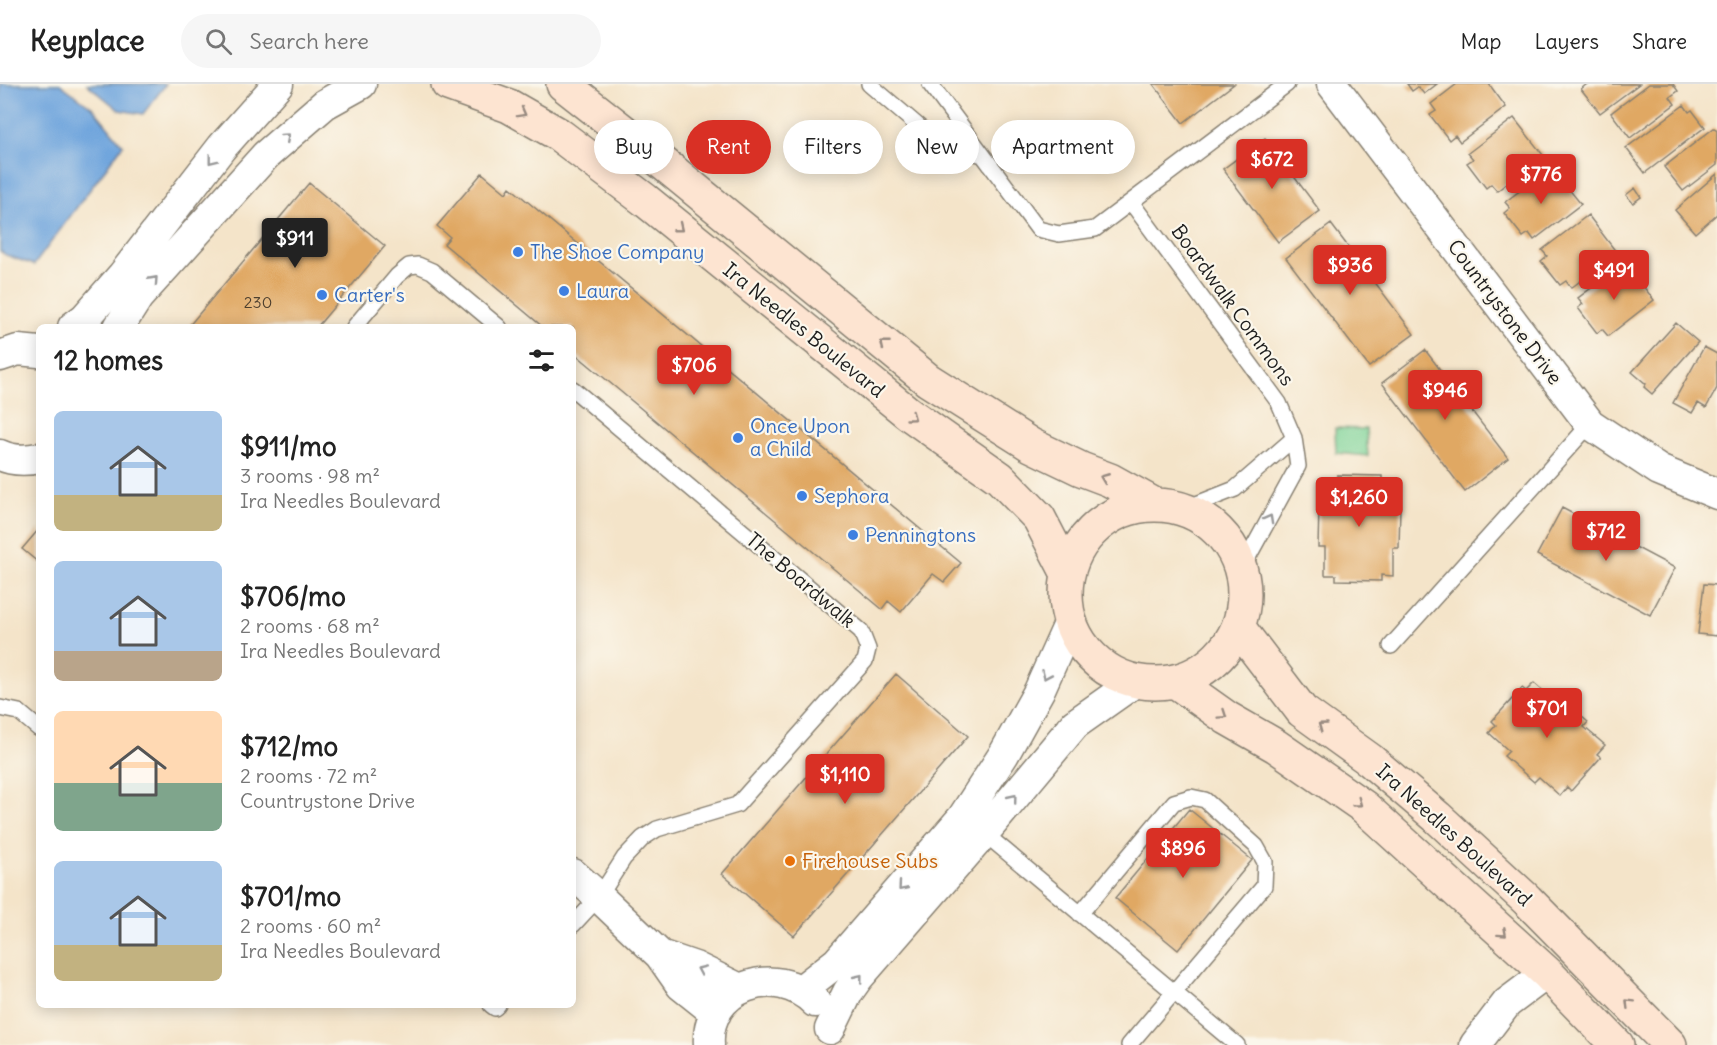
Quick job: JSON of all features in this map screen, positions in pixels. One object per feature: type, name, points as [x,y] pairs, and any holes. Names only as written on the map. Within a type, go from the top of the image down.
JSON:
[{"type":"main road","name":"Ira Needles Boulevard","points":[[448,84],[509,106],[558,134],[645,200],[908,413],[1000,478],[1040,518],[1068,574]]},
{"type":"main road","name":"Ira Needles Boulevard","points":[[562,84],[642,146],[928,380],[1031,444],[1081,469],[1170,507]]},
{"type":"main road","points":[[1170,507],[1209,523],[1229,544],[1241,570],[1244,599],[1238,627],[1224,651],[1202,670],[1175,681],[1156,683],[1136,681],[1114,674],[1095,661],[1081,644],[1070,622],[1066,598],[1068,574],[1079,546],[1100,524],[1126,510],[1170,507]]},
{"type":"main road","name":"Ira Needles Boulevard","points":[[1238,627],[1302,711],[1370,760],[1437,817],[1527,900],[1670,1045]]},
{"type":"main road","name":"Ira Needles Boulevard","points":[[1175,681],[1227,718],[1276,746],[1364,807],[1547,974],[1617,1045]]},
{"type":"street","points":[[77,324],[122,276],[222,147],[278,84]]},
{"type":"street","points":[[121,324],[138,297],[266,155],[325,104],[361,84]]},
{"type":"street","name":"Countrystone Drive","points":[[1332,84],[1590,424],[1659,470],[1717,494]]},
{"type":"street","points":[[0,455],[14,460],[36,459]]},
{"type":"street","points":[[801,990],[837,962],[963,816],[1004,754],[1039,691],[1070,622]]},
{"type":"street","points":[[830,1037],[848,992],[858,978],[1075,724],[1136,681]]},
{"type":"street","points":[[576,877],[660,955],[681,985],[716,1013]]},
{"type":"street","points":[[660,955],[695,967],[740,988]]},
{"type":"street","points":[[1475,1045],[1507,1003],[1547,974]]},
{"type":"street","points":[[709,1045],[711,1026],[723,1003],[740,988],[760,982],[782,982],[801,990],[814,1000],[824,1013],[830,1037]]},
{"type":"lane","points":[[869,84],[938,143],[983,155]]},
{"type":"lane","points":[[930,84],[1038,229],[1059,234],[1095,229],[1287,84]]},
{"type":"lane","name":"Boardwalk Commons","points":[[1131,202],[1278,403],[1294,438],[1298,466],[1241,570]]},
{"type":"lane","points":[[357,324],[397,276],[409,266],[418,265],[432,271],[495,324]]},
{"type":"lane","name":"The Boardwalk","points":[[576,392],[861,631],[868,649],[865,661],[738,805],[657,829],[643,838],[624,858],[599,897],[576,922]]},
{"type":"lane","points":[[1391,646],[1590,424]]},
{"type":"lane","points":[[1170,507],[1235,489],[1294,438]]},
{"type":"lane","points":[[0,708],[19,712],[36,726]]},
{"type":"lane","points":[[1080,914],[1174,802],[1191,797],[1205,800],[1256,846],[1265,862],[1264,886],[1129,1045]]},
{"type":"lane","points":[[984,833],[1237,1045]]},
{"type":"green space","points":[[1335,428],[1366,429],[1368,456],[1336,453]]},
{"type":"water","points":[[0,84],[60,84],[93,108],[123,145],[34,265],[0,251]]},
{"type":"water","points":[[87,84],[166,84],[143,114],[119,110]]},
{"type":"building","points":[[1153,84],[1234,84],[1183,123]]},
{"type":"building","points":[[1407,84],[1437,84],[1424,94],[1418,87],[1412,91]]},
{"type":"building","points":[[1457,84],[1489,84],[1506,107],[1460,142],[1455,135],[1449,140],[1430,115],[1436,111],[1431,104]]},
{"type":"building","points":[[1587,84],[1639,84],[1600,113],[1581,89]]},
{"type":"building","points":[[1649,84],[1673,84],[1678,91],[1670,97],[1675,104],[1630,138],[1611,113]]},
{"type":"building","points":[[1684,105],[1689,112],[1692,110],[1705,127],[1645,173],[1626,148]]},
{"type":"building","points":[[1514,118],[1543,155],[1497,191],[1491,184],[1486,188],[1467,163],[1473,159],[1468,153]]},
{"type":"building","points":[[1714,128],[1717,131],[1717,165],[1683,191],[1664,167]]},
{"type":"building","points":[[1265,138],[1320,211],[1278,242],[1223,169]]},
{"type":"building","points":[[1551,167],[1581,204],[1534,240],[1529,233],[1523,237],[1504,213],[1510,208],[1505,202]]},
{"type":"building","points":[[482,173],[506,193],[510,187],[961,563],[944,582],[933,574],[901,612],[888,601],[882,609],[576,354],[576,324],[539,324],[444,244],[450,237],[437,226]]},
{"type":"building","points":[[1717,174],[1717,214],[1695,233],[1675,210]]},
{"type":"building","points":[[309,183],[385,246],[320,324],[191,324]]},
{"type":"building","points":[[1635,188],[1641,197],[1633,203],[1626,195]]},
{"type":"building","points":[[1588,215],[1617,253],[1571,288],[1566,281],[1560,285],[1541,261],[1547,256],[1542,250]]},
{"type":"building","points":[[1331,224],[1414,334],[1369,367],[1286,258]]},
{"type":"building","points":[[1625,263],[1654,300],[1608,336],[1602,329],[1597,333],[1578,308],[1583,304],[1578,298]]},
{"type":"building","points":[[1676,323],[1698,342],[1652,394],[1644,387],[1646,384],[1632,372]]},
{"type":"building","points":[[1704,347],[1717,354],[1717,388],[1706,408],[1698,403],[1692,413],[1673,403]]},
{"type":"building","points":[[1425,350],[1508,458],[1465,492],[1382,383]]},
{"type":"building","points":[[1337,475],[1382,476],[1382,481],[1394,481],[1394,508],[1400,508],[1399,548],[1393,548],[1393,576],[1381,575],[1381,581],[1336,580],[1336,575],[1325,575],[1325,547],[1318,547],[1319,507],[1325,507],[1326,481],[1337,480]]},
{"type":"building","points":[[1562,508],[1675,568],[1650,615],[1537,555]]},
{"type":"building","points":[[36,533],[36,561],[22,549]]},
{"type":"building","points":[[1704,584],[1717,585],[1717,636],[1698,634]]},
{"type":"building","points":[[896,674],[968,736],[794,936],[722,874]]},
{"type":"building","points":[[1534,683],[1554,700],[1558,696],[1588,722],[1584,727],[1605,745],[1597,754],[1601,757],[1571,791],[1567,787],[1560,796],[1539,777],[1534,782],[1504,756],[1509,751],[1489,733],[1496,725],[1492,721],[1522,688],[1526,691]]},
{"type":"building","points":[[1189,809],[1252,860],[1178,950],[1115,898]]},
{"type":"place","name":"The Shoe Company","points":[[518,252]]},
{"type":"place","name":"Laura","points":[[564,291]]},
{"type":"place","name":"Carter's","points":[[322,295]]},
{"type":"place","name":"Once Upon a Child","points":[[738,438]]},
{"type":"place","name":"Sephora","points":[[802,496]]},
{"type":"place","name":"Penningtons","points":[[853,535]]},
{"type":"place","name":"Firehouse Subs","points":[[790,861]]}]
